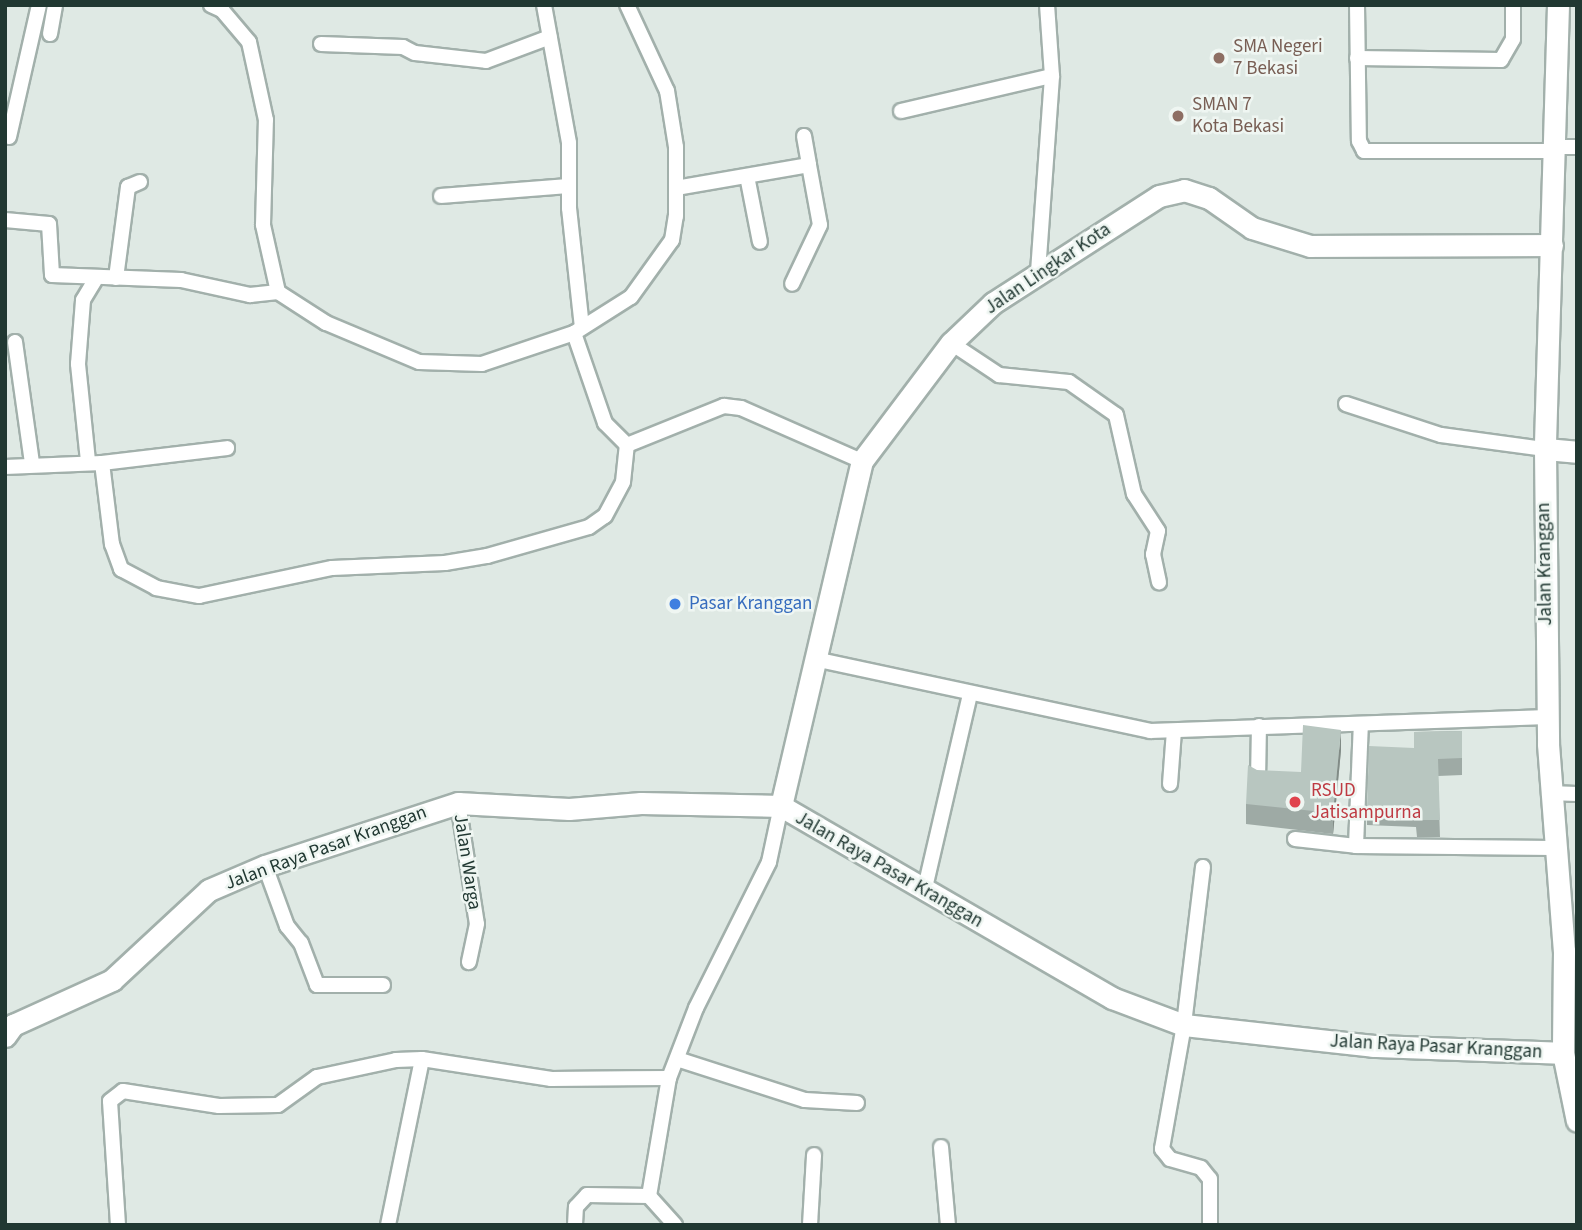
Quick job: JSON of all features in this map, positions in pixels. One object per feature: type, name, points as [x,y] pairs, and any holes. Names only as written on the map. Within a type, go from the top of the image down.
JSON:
[{"type":"main road","name":"Jalan Kranggan","points":[[1558,5],[1545,449],[1549,793],[1564,951],[1563,1054],[1577,1121]]},
{"type":"main road","name":"Jalan Lingkar Kota","points":[[781,806],[862,461],[951,343],[993,303],[1158,196],[1184,190],[1209,198],[1252,228],[1310,246],[1552,246]]},
{"type":"main road","points":[[1545,449],[1577,452]]},
{"type":"main road","name":"Jalan Raya Pasar Kranggan","points":[[5,1036],[13,1025],[112,980],[209,890],[265,866],[458,803],[569,809],[641,803],[781,806],[924,892],[1112,998],[1184,1025],[1373,1046],[1563,1054]]},
{"type":"street","points":[[9,137],[39,5]]},
{"type":"street","points":[[50,34],[55,5]]},
{"type":"street","points":[[211,5],[222,10],[249,42],[266,120],[263,225],[278,292]]},
{"type":"street","points":[[95,280],[83,300],[84,334],[78,363],[95,462],[112,544],[121,569],[156,588],[200,596],[332,568],[487,556],[589,527],[605,516],[623,482],[627,445],[606,423],[578,330],[568,187],[569,143],[544,5]]},
{"type":"street","points":[[5,220],[49,224],[52,275],[95,280],[181,280],[250,295],[278,292],[326,323],[419,362],[482,364],[578,330],[631,297],[672,240],[676,147],[667,91],[627,5]]},
{"type":"street","points":[[1038,272],[1052,76],[1047,5]]},
{"type":"street","points":[[1357,5],[1359,141],[1364,151],[1577,147]]},
{"type":"street","points":[[1357,58],[1502,60],[1513,39],[1513,5]]},
{"type":"street","points":[[321,44],[403,47],[415,53],[486,61],[550,37]]},
{"type":"street","points":[[901,111],[1052,76]]},
{"type":"street","points":[[792,284],[820,225],[804,136]]},
{"type":"street","points":[[676,188],[809,165]]},
{"type":"street","points":[[747,176],[760,242]]},
{"type":"street","points":[[116,278],[128,187],[140,182]]},
{"type":"street","points":[[441,196],[568,187]]},
{"type":"street","points":[[15,342],[32,463]]},
{"type":"street","points":[[951,343],[999,375],[1069,382],[1116,415],[1134,494],[1158,531],[1153,554],[1159,582]]},
{"type":"street","points":[[1346,404],[1441,435],[1545,449]]},
{"type":"street","points":[[627,445],[724,406],[741,408],[862,461]]},
{"type":"street","points":[[5,467],[32,463],[95,462],[227,449]]},
{"type":"street","points":[[815,659],[1136,730],[1174,731],[1548,717]]},
{"type":"street","points":[[924,892],[970,694]]},
{"type":"street","points":[[1356,845],[1361,724]]},
{"type":"street","points":[[1258,781],[1259,726]]},
{"type":"street","points":[[1170,784],[1174,731]]},
{"type":"street","points":[[1549,793],[1577,794]]},
{"type":"street","name":"Jalan Warga","points":[[458,803],[477,924],[470,962]]},
{"type":"street","points":[[649,1196],[669,1079],[696,1008],[769,862],[781,806]]},
{"type":"street","points":[[1295,839],[1356,845],[1553,848]]},
{"type":"street","points":[[265,866],[287,926],[302,943],[317,985],[383,985]]},
{"type":"street","points":[[1203,867],[1184,1025],[1162,1149],[1170,1159],[1201,1168],[1210,1179],[1210,1225]]},
{"type":"street","points":[[118,1225],[110,1101],[113,1095],[123,1091],[219,1106],[278,1105],[317,1077],[396,1060],[422,1059],[551,1079],[669,1079]]},
{"type":"street","points":[[388,1225],[422,1059]]},
{"type":"street","points":[[677,1059],[805,1100],[858,1102]]},
{"type":"street","points":[[941,1147],[948,1225]]},
{"type":"street","points":[[810,1225],[814,1155]]},
{"type":"street","points":[[575,1225],[576,1207],[587,1195],[649,1196],[675,1225]]},
{"type":"building","points":[[1303,725],[1341,730],[1333,813],[1246,804],[1248,765],[1257,770],[1301,772]]},
{"type":"building","points":[[1462,731],[1462,758],[1438,759],[1440,820],[1417,820],[1416,810],[1367,808],[1369,746],[1414,748],[1414,732]]},
{"type":"place","name":"SMA Negeri 7 Bekasi","points":[[1219,58]]},
{"type":"place","name":"SMAN 7 Kota Bekasi","points":[[1178,116]]},
{"type":"place","name":"Pasar Kranggan","points":[[675,604]]},
{"type":"place","name":"RSUD Jatisampurna","points":[[1295,802]]}]
